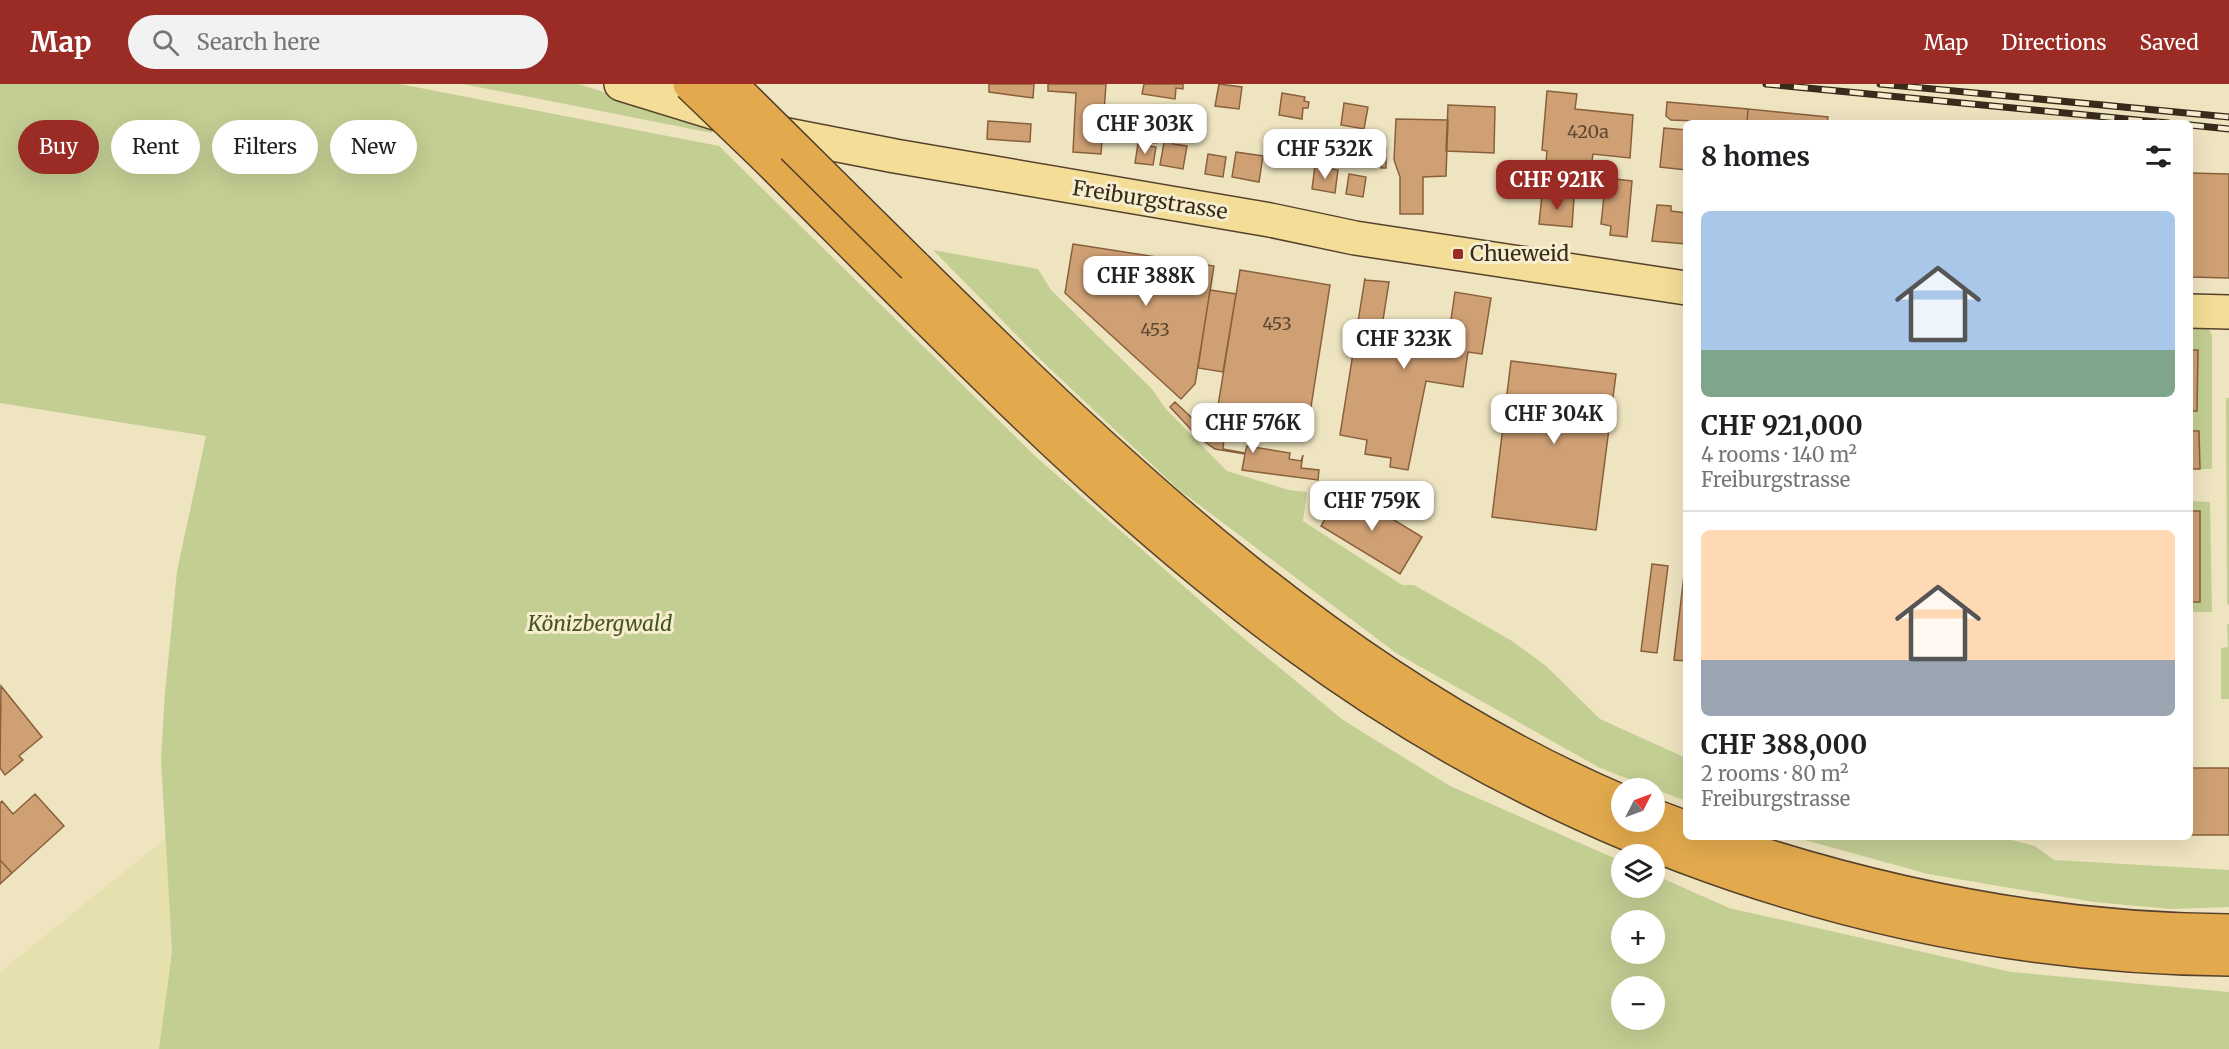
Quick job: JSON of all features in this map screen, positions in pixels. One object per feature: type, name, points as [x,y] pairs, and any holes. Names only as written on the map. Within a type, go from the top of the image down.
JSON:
[{"type":"highway","points":[[690,84],[1043,430],[1205,575],[1293,643],[1375,700],[1509,778],[1601,823],[1687,858],[1847,908],[1947,931],[2050,947],[2146,956],[2229,959]]},
{"type":"highway","points":[[730,84],[1106,452],[1191,528],[1275,595],[1350,650],[1434,705],[1522,755],[1611,797]]},
{"type":"highway","points":[[1665,820],[1683,827]]},
{"type":"highway","points":[[1718,840],[1806,869],[1954,904],[2055,920],[2149,929],[2229,931]]},
{"type":"main road","name":"Freiburgstrasse","points":[[621,84],[787,135],[895,156],[1270,220],[1355,238],[1683,288]]},
{"type":"main road","points":[[2193,311],[2229,312]]},
{"type":"shaded area","points":[[165,839],[172,952],[159,1049],[0,1049],[0,972]]},
{"type":"green space","name":"Könizbergwald","points":[[0,84],[400,84],[719,146],[1035,456],[1235,631],[1343,720],[1450,786],[1611,857],[1611,898],[1665,898],[1665,879],[1729,908],[2011,972],[2229,992],[2229,1049],[159,1049],[172,952],[161,759],[165,693],[177,571],[206,436],[0,403]]},
{"type":"green space","points":[[463,84],[579,84],[713,128],[712,133]]},
{"type":"green space","points":[[933,250],[1038,269],[1051,290],[1152,389],[1165,408],[1227,471],[1289,490],[1307,492],[1303,521],[1402,585],[1414,585],[1512,641],[1546,666],[1600,719],[1683,757],[1683,800],[1665,793],[1665,778],[1626,778],[1600,768],[1396,653],[1178,489],[1047,366]]},
{"type":"green space","points":[[2193,326],[2209,329],[2212,335],[2212,469],[2200,469],[2199,431],[2193,431],[2193,411],[2197,411],[2198,351],[2193,350]]},
{"type":"green space","points":[[2226,398],[2229,398],[2229,605],[2227,603]]},
{"type":"green space","points":[[2193,501],[2210,502],[2212,612],[2193,612],[2193,602],[2200,602],[2200,511],[2193,511]]},
{"type":"green space","points":[[2227,624],[2229,624],[2229,699],[2221,699],[2221,648],[2228,647]]},
{"type":"green space","points":[[1805,840],[2012,840],[2035,846],[2054,860],[2229,870],[2229,907],[2171,909],[2094,902],[1928,874]]},
{"type":"building","points":[[989,84],[1034,84],[1033,98],[989,92]]},
{"type":"building","points":[[1048,84],[1106,84],[1101,154],[1073,152],[1076,93],[1048,91]]},
{"type":"building","points":[[1144,84],[1183,84],[1183,89],[1176,88],[1175,99],[1142,94]]},
{"type":"building","points":[[1219,84],[1242,87],[1239,109],[1215,106]]},
{"type":"building","points":[[1547,91],[1577,94],[1575,109],[1633,115],[1630,158],[1593,154],[1591,168],[1576,167],[1573,198],[1543,195],[1547,151],[1542,150]]},
{"type":"building","points":[[1282,93],[1305,97],[1304,101],[1309,102],[1308,108],[1303,108],[1302,119],[1279,115]]},
{"type":"building","points":[[1667,102],[1748,109],[1747,120],[1671,120],[1666,116]]},
{"type":"building","points":[[1344,103],[1368,107],[1364,129],[1341,125]]},
{"type":"building","points":[[1448,105],[1495,107],[1494,153],[1446,151]]},
{"type":"building","points":[[1748,109],[1828,117],[1828,120],[1747,120]]},
{"type":"building","points":[[1396,119],[1448,120],[1446,176],[1423,177],[1423,214],[1400,214],[1400,177],[1394,160]]},
{"type":"building","points":[[988,121],[1031,124],[1030,142],[987,139]]},
{"type":"building","points":[[1664,128],[1683,130],[1683,170],[1660,167]]},
{"type":"building","points":[[1142,132],[1158,134],[1156,143],[1140,141]]},
{"type":"building","points":[[1165,137],[1173,138],[1173,144],[1187,146],[1183,169],[1160,165]]},
{"type":"building","points":[[1138,144],[1156,147],[1153,165],[1135,163]]},
{"type":"building","points":[[1381,148],[1386,148],[1386,168],[1381,168]]},
{"type":"building","points":[[1236,152],[1263,156],[1259,182],[1232,177]]},
{"type":"building","points":[[1208,154],[1226,157],[1223,177],[1205,174]]},
{"type":"building","points":[[1315,166],[1338,170],[1335,193],[1312,189]]},
{"type":"building","points":[[2193,173],[2229,174],[2229,278],[2193,277]]},
{"type":"building","points":[[1349,174],[1366,177],[1363,197],[1346,194]]},
{"type":"building","points":[[1606,178],[1632,181],[1627,237],[1610,235],[1611,226],[1601,224]]},
{"type":"building","points":[[1542,195],[1574,198],[1572,227],[1539,224]]},
{"type":"building","points":[[1657,205],[1671,206],[1671,211],[1683,213],[1683,244],[1652,241]]},
{"type":"building","points":[[1073,244],[1214,266],[1195,384],[1181,399],[1065,293]]},
{"type":"building","points":[[1240,270],[1330,285],[1308,426],[1217,412]]},
{"type":"building","points":[[1365,278],[1365,280],[1389,282],[1383,320],[1449,333],[1455,292],[1491,298],[1482,354],[1468,352],[1463,387],[1426,381],[1408,470],[1390,467],[1391,458],[1365,454],[1367,440],[1340,435]]},
{"type":"building","points":[[1210,290],[1236,294],[1223,372],[1198,368]]},
{"type":"building","points":[[2193,350],[2198,350],[2197,411],[2193,411]]},
{"type":"building","points":[[1511,361],[1616,374],[1596,530],[1492,517]]},
{"type":"building","points":[[1175,402],[1211,436],[1224,438],[1223,449],[1245,453],[1247,446],[1290,453],[1289,459],[1301,461],[1303,455],[1301,468],[1319,470],[1318,480],[1242,470],[1245,454],[1215,449],[1198,437],[1170,407]]},
{"type":"building","points":[[2193,431],[2199,431],[2200,469],[2193,469]]},
{"type":"building","points":[[1343,489],[1422,537],[1400,574],[1321,526]]},
{"type":"building","points":[[2193,511],[2200,511],[2200,602],[2193,602]]},
{"type":"building","points":[[1652,564],[1668,566],[1657,653],[1641,651]]},
{"type":"building","points":[[1683,584],[1683,661],[1674,660]]},
{"type":"building","points":[[1,686],[42,737],[19,756],[23,760],[5,775],[0,768]]},
{"type":"building","points":[[2193,768],[2229,768],[2229,835],[2193,835]]},
{"type":"building","points":[[35,794],[64,826],[12,873],[0,860],[0,803],[2,801],[13,814]]},
{"type":"building","points":[[0,860],[12,873],[0,884]]},
{"type":"railway","points":[[1766,84],[2137,120]]},
{"type":"railway","points":[[1880,84],[2229,117]]},
{"type":"railway","points":[[2193,125],[2229,129]]},
{"type":"place","name":"Chueweid","points":[[1458,254]]}]
